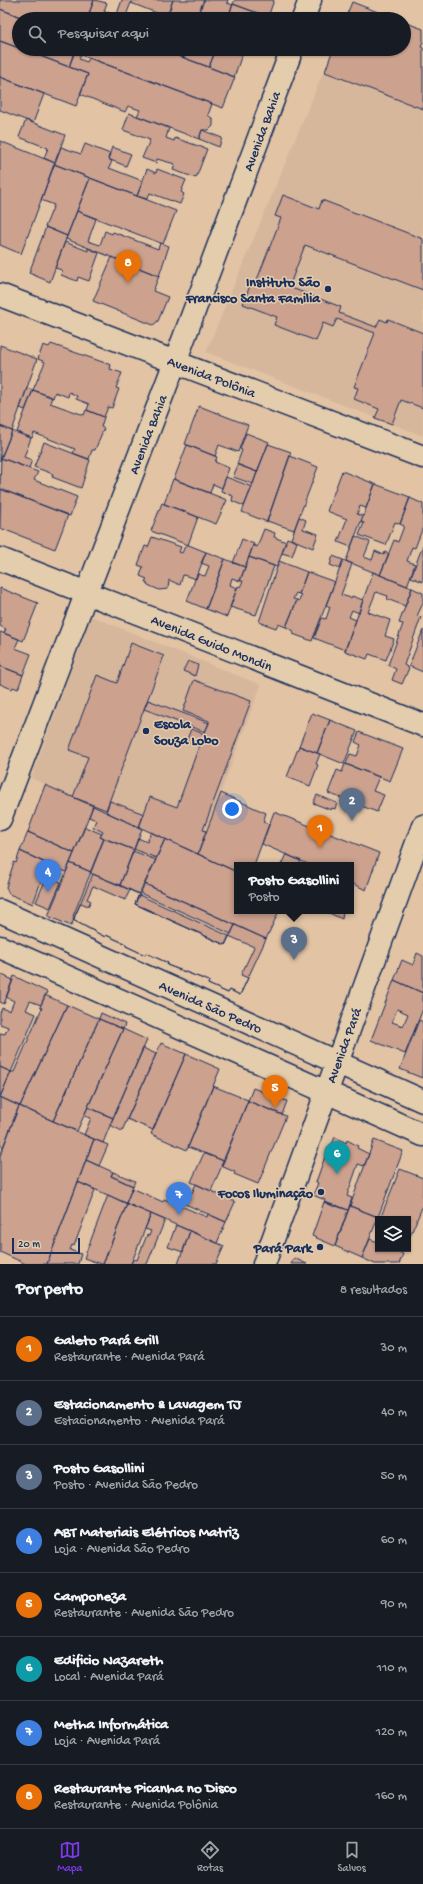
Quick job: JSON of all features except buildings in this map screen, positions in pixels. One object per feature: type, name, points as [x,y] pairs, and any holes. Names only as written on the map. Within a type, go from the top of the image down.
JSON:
[{"type":"street","points":[[306,12],[310,0]]},
{"type":"street","name":"Avenida Bahia","points":[[0,818],[175,362],[289,56]]},
{"type":"street","name":"Avenida Polônia","points":[[0,295],[423,457]]},
{"type":"street","name":"Avenida Guido Mondin","points":[[0,559],[423,725]]},
{"type":"street","name":"Avenida Pará","points":[[264,1264],[423,826]]},
{"type":"street","name":"Avenida São Pedro","points":[[0,911],[423,1101]]},
{"type":"street","points":[[0,947],[423,1135]]},
{"type":"shaded area","name":"Instituto São Francisco Santa Familia","points":[[423,29],[423,436],[206,352],[330,56],[411,56],[411,42]]},
{"type":"shaded area","name":"Escola Souza Lobo","points":[[91,616],[261,685],[198,854],[31,778]]},
{"type":"place","name":"Restaurante Picanha no Disco","points":[[128,283]]},
{"type":"place","name":"Instituto São Francisco Santa Familia","points":[[328,289]]},
{"type":"place","name":"Escola Souza Lobo","points":[[146,731]]},
{"type":"place","name":"Estacionamento & Lavagem TJ","points":[[352,821]]},
{"type":"place","name":"Galeto Pará Grill","points":[[320,848]]},
{"type":"place","name":"ABT Materiais Elétricos Matriz","points":[[48,892]]},
{"type":"place","name":"Posto Gasollini","points":[[294,960]]},
{"type":"place","name":"Camponeza","points":[[275,1108]]},
{"type":"place","name":"Edificio Nazareth","points":[[337,1174]]},
{"type":"place","name":"Focos Iluminação","points":[[321,1192]]},
{"type":"place","name":"Metha Informática","points":[[179,1215]]},
{"type":"place","name":"Pará Park","points":[[320,1247]]}]
